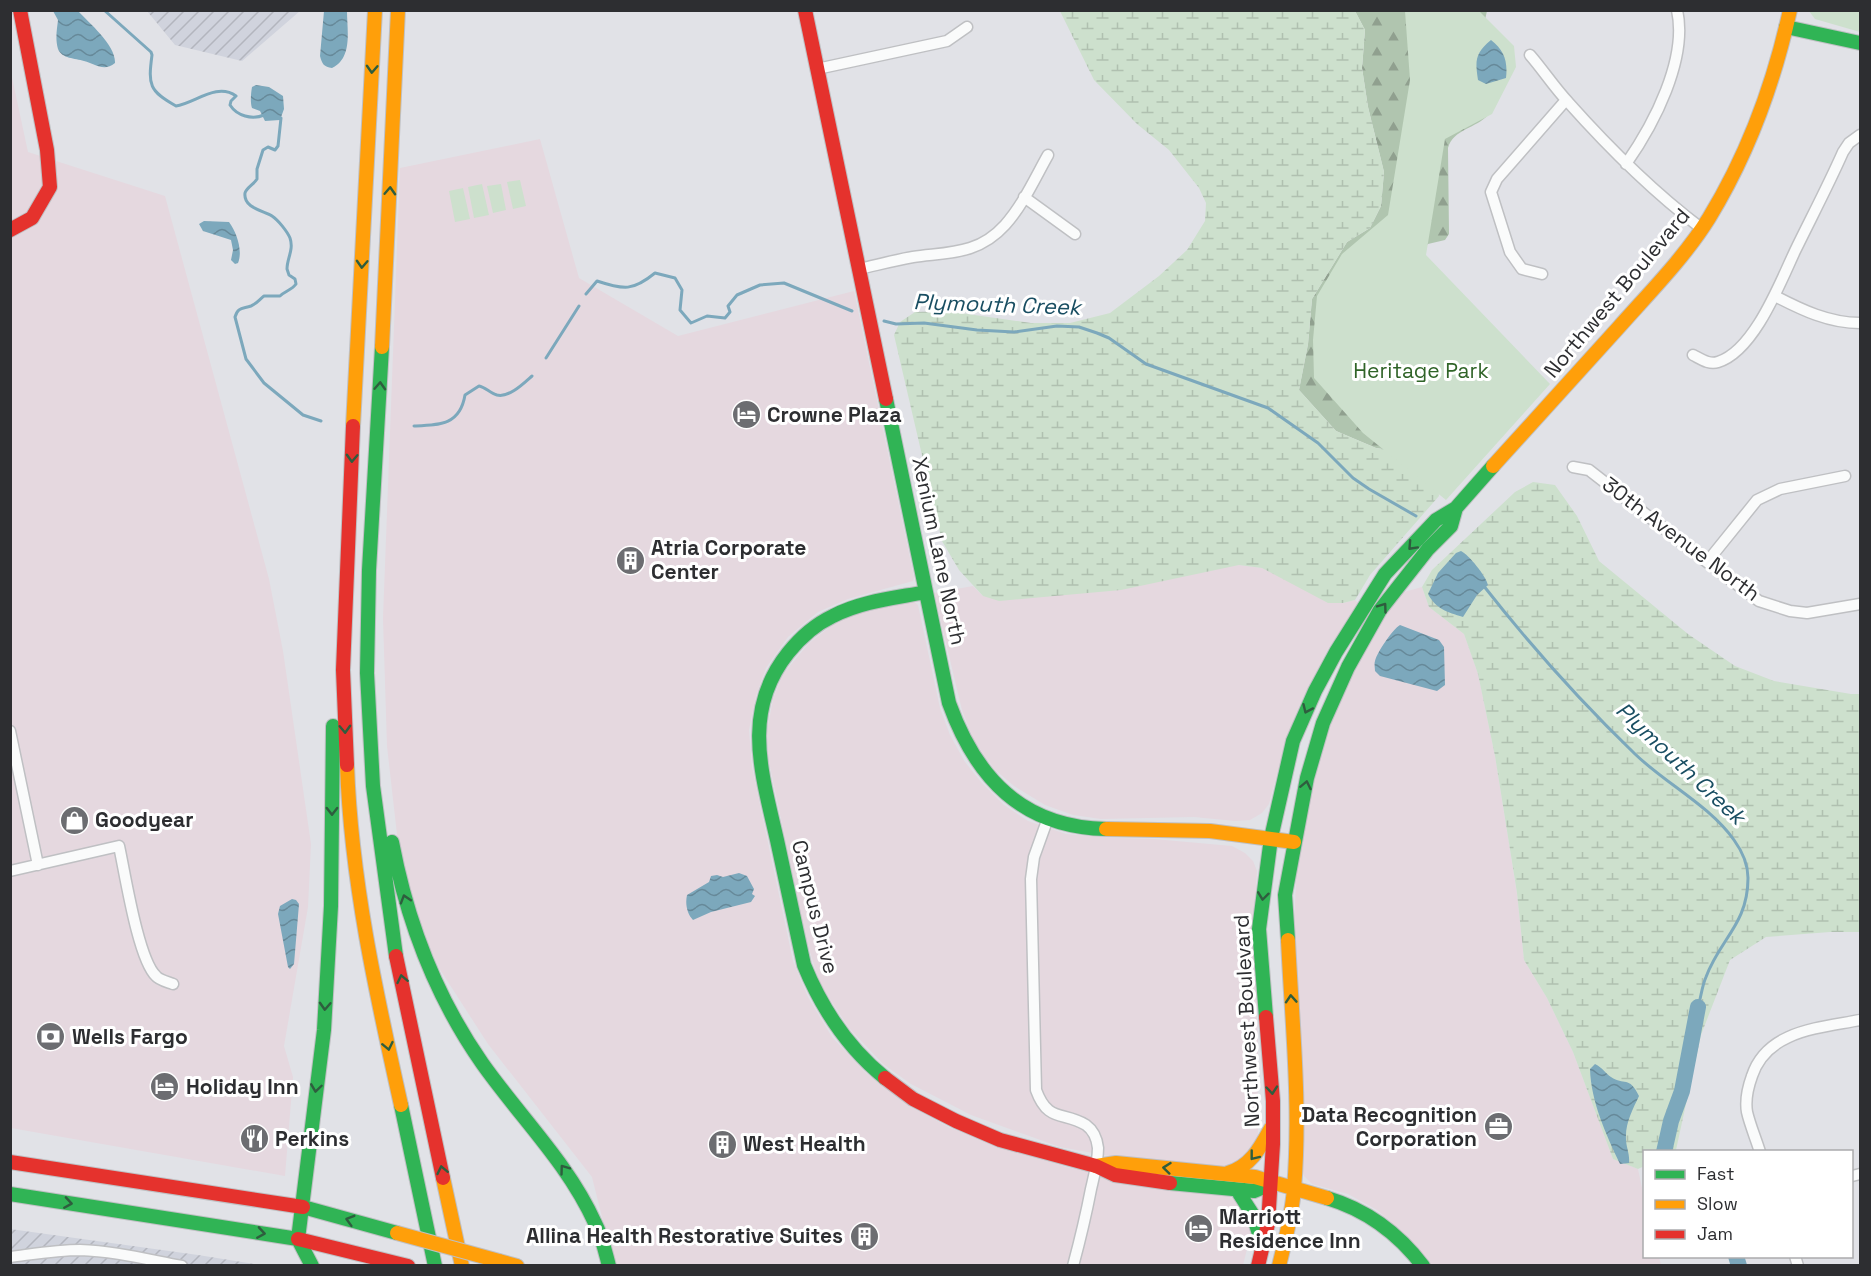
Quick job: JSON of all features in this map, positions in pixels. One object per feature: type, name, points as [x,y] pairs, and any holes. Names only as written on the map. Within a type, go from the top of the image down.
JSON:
[{"type":"main road","points":[[10,230],[32,218],[50,187],[47,150],[20,10]]},
{"type":"main road","points":[[375,10],[343,670],[349,820],[361,908],[378,1000],[435,1266]]},
{"type":"main road","points":[[398,10],[369,570],[367,673],[373,786],[394,945],[462,1266]]},
{"type":"main road","name":"Xenium Lane North","points":[[805,10],[950,703],[956,727],[966,748],[996,786],[1014,800],[1048,818],[1085,828],[1202,831],[1294,842]]},
{"type":"main road","name":"Northwest Boulevard","points":[[1258,1266],[1268,1224],[1273,1125],[1259,929],[1271,838],[1293,741],[1315,691],[1336,652],[1386,574],[1436,520],[1456,508],[1665,275],[1701,228],[1752,136],[1768,94],[1790,10]]},
{"type":"main road","points":[[1786,27],[1860,43]]},
{"type":"main road","name":"Northwest Boulevard","points":[[1279,1266],[1290,1219],[1294,1189],[1297,1104],[1285,895],[1307,778],[1323,723],[1348,667],[1380,610],[1428,549],[1451,526],[1456,508]]},
{"type":"main road","points":[[369,570],[386,805],[395,861],[404,897],[448,1008],[482,1062],[574,1183],[594,1219],[609,1266]]},
{"type":"main road","name":"Campus Drive","points":[[926,592],[847,609],[827,619],[793,647],[780,664],[762,704],[759,734],[761,770],[804,965],[815,992],[846,1041],[866,1063],[913,1099],[1000,1140],[1096,1166],[1114,1175],[1254,1191],[1271,1184]]},
{"type":"main road","points":[[312,1266],[298,1239],[324,1030],[332,906],[333,706],[343,670]]},
{"type":"main road","points":[[1225,1174],[1240,1170],[1248,1163],[1258,1152],[1273,1125]]},
{"type":"main road","points":[[10,1162],[303,1207],[517,1266]]},
{"type":"main road","name":"Campus Drive","points":[[1096,1166],[1116,1163],[1256,1177],[1271,1184],[1347,1204],[1369,1215],[1406,1245],[1423,1266]]},
{"type":"main road","points":[[1237,1190],[1255,1216],[1262,1248]]},
{"type":"main road","points":[[10,1194],[298,1239],[404,1264]]},
{"type":"street","points":[[1626,164],[1651,124],[1673,68],[1681,27],[1677,10]]},
{"type":"street","points":[[817,69],[947,41],[967,27]]},
{"type":"street","points":[[1530,55],[1566,100],[1626,164],[1650,187],[1701,228]]},
{"type":"street","points":[[1542,274],[1522,269],[1510,252],[1491,192],[1497,179],[1566,100]]},
{"type":"street","points":[[1693,355],[1710,363],[1729,357],[1737,351],[1756,327],[1775,296],[1843,152],[1849,143],[1860,135]]},
{"type":"street","points":[[859,269],[912,258],[957,253],[991,238],[1005,225],[1048,155]]},
{"type":"street","points":[[1024,197],[1075,234]]},
{"type":"street","points":[[1775,296],[1816,315],[1836,321],[1860,322]]},
{"type":"street","name":"30th Avenue North","points":[[1573,467],[1589,470],[1745,592],[1774,607],[1807,613],[1860,604]]},
{"type":"street","points":[[1707,562],[1757,500],[1779,489],[1845,476]]},
{"type":"street","points":[[10,731],[38,865]]},
{"type":"street","points":[[1048,818],[1034,857],[1030,879],[1035,1082],[1039,1098],[1050,1112],[1084,1124],[1091,1129],[1096,1137],[1098,1148],[1084,1226],[1073,1266]]},
{"type":"street","points":[[10,871],[119,846],[138,936],[146,957],[156,976],[172,984]]},
{"type":"street","points":[[1759,1150],[1747,1111],[1747,1098],[1753,1071],[1760,1060],[1779,1041],[1804,1031],[1860,1020]]},
{"type":"street","points":[[10,1257],[51,1251],[80,1250],[182,1266]]},
{"type":"shaded area","points":[[147,11],[300,11],[242,61],[175,45]]},
{"type":"shaded area","points":[[10,68],[28,152],[165,196],[269,579],[283,651],[311,844],[308,907],[284,1046],[293,1077],[285,1176],[11,1128]]},
{"type":"shaded area","points":[[540,139],[579,278],[678,336],[854,291],[914,577],[913,581],[848,599],[818,612],[788,637],[766,668],[756,696],[749,730],[752,767],[793,961],[808,997],[832,1037],[866,1073],[905,1103],[950,1128],[1066,1167],[1230,1197],[1242,1203],[1249,1217],[1251,1233],[1243,1265],[614,1265],[592,1177],[488,1044],[439,968],[419,923],[399,852],[387,746],[383,618],[400,168]]},
{"type":"shaded area","points":[[1239,565],[1262,568],[1343,603],[1355,600],[1359,604],[1328,649],[1300,704],[1288,734],[1269,804],[1262,813],[1250,820],[1235,821],[1194,817],[1101,819],[1073,815],[1045,805],[1014,786],[994,769],[973,739],[962,710],[934,593],[973,586],[983,596]]},
{"type":"shaded area","points":[[1422,587],[1429,607],[1464,634],[1478,674],[1495,756],[1517,894],[1524,960],[1547,998],[1573,1052],[1613,1159],[1638,1169],[1643,1192],[1643,1258],[1659,1258],[1661,1265],[1428,1265],[1397,1227],[1377,1210],[1348,1194],[1312,1184],[1304,1176],[1300,1161],[1303,1074],[1294,925],[1297,862],[1312,773],[1334,706],[1397,594]]},
{"type":"shaded area","points":[[913,601],[918,605],[940,708],[950,735],[965,762],[1004,805],[1028,821],[1066,834],[1232,846],[1245,853],[1253,861],[1257,871],[1254,922],[1258,1142],[1245,1163],[1223,1168],[1131,1160],[1060,1147],[971,1115],[911,1084],[883,1064],[849,1028],[820,984],[806,939],[768,757],[767,731],[773,699],[783,674],[809,643],[839,620]]},
{"type":"shaded area","points":[[10,1229],[198,1255],[261,1265],[11,1265]]},
{"type":"green space","points":[[1060,11],[1355,11],[1365,30],[1362,68],[1368,107],[1384,172],[1381,206],[1370,228],[1347,242],[1312,299],[1308,344],[1299,390],[1336,431],[1376,448],[1403,452],[1437,481],[1439,496],[1370,575],[1355,600],[1328,603],[1262,568],[1239,565],[1121,590],[999,601],[983,596],[959,570],[942,541],[894,335],[900,322],[915,312],[947,311],[1031,323],[1070,323],[1110,313],[1159,276],[1187,250],[1205,221],[1206,203],[1199,188],[1169,150],[1137,124],[1094,80]]},
{"type":"green space","points":[[1355,11],[1487,11],[1484,24],[1488,115],[1460,133],[1451,142],[1448,148],[1449,234],[1445,240],[1428,244],[1420,249],[1403,452],[1376,448],[1336,431],[1299,390],[1308,344],[1312,299],[1347,242],[1370,228],[1381,206],[1384,172],[1368,107],[1362,68],[1365,30]]},
{"type":"green space","name":"Heritage Park","points":[[1405,11],[1479,11],[1514,46],[1516,67],[1492,114],[1445,139],[1426,255],[1550,384],[1446,500],[1363,433],[1314,378],[1313,340],[1317,296],[1342,254],[1388,215],[1410,80]]},
{"type":"green space","points":[[1809,11],[1860,11],[1860,32],[1815,19]]},
{"type":"green space","points":[[520,180],[526,206],[513,209],[507,182]]},
{"type":"green space","points":[[482,184],[489,215],[474,218],[468,187]]},
{"type":"green space","points":[[501,184],[506,210],[493,213],[487,186]]},
{"type":"green space","points":[[463,188],[470,219],[455,222],[449,191]]},
{"type":"green space","points":[[1533,482],[1555,485],[1577,516],[1599,561],[1688,634],[1735,666],[1774,681],[1860,694],[1860,932],[1766,937],[1730,960],[1701,1035],[1676,1150],[1643,1150],[1643,1166],[1638,1169],[1613,1159],[1573,1052],[1547,998],[1524,960],[1517,893],[1495,756],[1478,674],[1464,634],[1429,607],[1422,587],[1432,570],[1515,492]]},
{"type":"water","points":[[53,11],[78,11],[107,42],[115,63],[103,67],[62,55],[57,45],[58,20]]},
{"type":"water","points":[[324,11],[347,11],[346,51],[339,63],[332,68],[324,65],[320,56]]},
{"type":"water","points":[[1491,40],[1504,56],[1506,78],[1486,84],[1478,80],[1477,58]]},
{"type":"water","points":[[256,85],[269,87],[283,96],[284,109],[280,120],[265,121],[260,111],[252,108],[252,87]]},
{"type":"water","points":[[204,221],[229,222],[238,242],[240,253],[238,263],[235,264],[231,260],[233,250],[231,240],[203,231],[199,224]]},
{"type":"water","points":[[1461,551],[1477,566],[1488,585],[1477,595],[1463,617],[1438,607],[1428,594],[1438,573],[1456,553]]},
{"type":"water","points":[[1400,625],[1439,640],[1444,647],[1445,685],[1437,691],[1380,676],[1375,671],[1375,662],[1379,652]]},
{"type":"water","points":[[739,873],[747,876],[754,889],[752,894],[755,896],[751,902],[711,912],[693,920],[687,909],[687,895],[709,882],[711,876],[723,877]]},
{"type":"water","points":[[292,899],[299,904],[294,964],[290,969],[278,914],[280,906]]},
{"type":"water","points":[[1595,1064],[1616,1080],[1632,1085],[1639,1096],[1630,1116],[1626,1133],[1629,1163],[1620,1164],[1600,1118],[1591,1081],[1590,1069]]},
{"type":"waterway","name":"Plymouth Creek","points":[[104,10],[151,52],[152,86],[167,101],[176,106],[214,92],[229,92],[236,96],[230,105],[237,112],[250,117],[264,115]]},
{"type":"waterway","name":"Plymouth Creek","points":[[281,118],[278,146],[275,150],[268,147],[263,150],[257,169],[257,179],[246,191],[245,198],[251,206],[274,218],[289,235],[291,246],[287,269],[296,284],[280,296],[264,296],[253,305],[239,310],[235,317],[246,359],[264,383],[303,415],[321,421]]},
{"type":"waterway","name":"Plymouth Creek","points":[[586,294],[597,281],[628,287],[640,283],[655,273],[675,278],[682,290],[680,310],[691,323],[707,316],[725,318],[730,312],[728,306],[737,295],[760,285],[784,283],[852,311]]},
{"type":"waterway","name":"Plymouth Creek","points":[[546,358],[579,306]]},
{"type":"waterway","name":"Plymouth Creek","points":[[884,321],[896,324],[924,323],[1014,332],[1057,326],[1079,327],[1097,333],[1109,338],[1146,364],[1268,408],[1318,443],[1353,478],[1416,516]]},
{"type":"waterway","name":"Plymouth Creek","points":[[414,426],[440,424],[454,418],[459,412],[465,395],[479,386],[494,394],[502,395],[516,389],[532,376]]},
{"type":"waterway","name":"Plymouth Creek","points":[[1483,585],[1537,651],[1595,714],[1647,765],[1700,805],[1724,827],[1740,849],[1748,873],[1747,894],[1738,920],[1718,952],[1705,980],[1698,1007]]},
{"type":"waterway","name":"Plymouth Creek","points":[[1664,1150],[1671,1121],[1682,1091],[1698,1007]]},
{"type":"waterway","name":"Plymouth Creek","points":[[1737,1258],[1739,1266]]},
{"type":"traffic: fast","points":[[1786,27],[1860,43]]},
{"type":"traffic: fast","points":[[382,347],[369,570],[367,673],[373,786],[396,956]]},
{"type":"traffic: fast","points":[[886,399],[949,703],[960,730],[988,775],[1006,793],[1027,808],[1050,819],[1076,826],[1106,829]]},
{"type":"traffic: fast","points":[[1266,1017],[1259,929],[1271,838],[1293,741],[1315,691],[1336,652],[1385,574],[1436,520],[1456,508],[1493,466]]},
{"type":"traffic: fast","points":[[1288,940],[1285,895],[1307,778],[1323,723],[1348,667],[1380,610],[1428,549],[1451,526],[1456,508]]},
{"type":"traffic: fast","points":[[885,1078],[859,1054],[837,1027],[804,965],[761,767],[760,721],[764,698],[773,675],[793,647],[814,627],[855,607],[926,592]]},
{"type":"traffic: fast","points":[[312,1266],[298,1239],[324,1030],[331,906],[333,726]]},
{"type":"traffic: fast","points":[[392,842],[406,901],[437,985],[482,1063],[543,1141],[584,1201],[597,1228],[609,1266]]},
{"type":"traffic: fast","points":[[401,1105],[435,1266]]},
{"type":"traffic: fast","points":[[1170,1183],[1254,1191],[1271,1184]]},
{"type":"traffic: fast","points":[[1237,1190],[1253,1215],[1262,1243]]},
{"type":"traffic: fast","points":[[10,1194],[298,1239]]},
{"type":"traffic: fast","points":[[1327,1198],[1355,1209],[1381,1224],[1403,1243],[1423,1266]]},
{"type":"traffic: fast","points":[[303,1207],[397,1233]]},
{"type":"traffic: slow","points":[[353,426],[375,10]]},
{"type":"traffic: slow","points":[[382,347],[398,10]]},
{"type":"traffic: slow","points":[[1493,466],[1666,274],[1709,218],[1748,143],[1768,91],[1790,10]]},
{"type":"traffic: slow","points":[[347,765],[349,808],[359,894],[374,979],[401,1105]]},
{"type":"traffic: slow","points":[[1106,829],[1210,831],[1294,842]]},
{"type":"traffic: slow","points":[[1279,1266],[1292,1208],[1297,1127],[1288,940]]},
{"type":"traffic: slow","points":[[1228,1173],[1249,1161],[1271,1128]]},
{"type":"traffic: slow","points":[[1096,1166],[1116,1163],[1255,1177],[1327,1198]]},
{"type":"traffic: slow","points":[[443,1178],[462,1266]]},
{"type":"traffic: slow","points":[[397,1233],[499,1261]]},
{"type":"traffic: slow","points":[[499,1261],[517,1266]]},
{"type":"traffic: jam","points":[[10,230],[32,218],[50,187],[47,150],[20,10]]},
{"type":"traffic: jam","points":[[805,10],[886,399]]},
{"type":"traffic: jam","points":[[347,765],[343,670],[353,426]]},
{"type":"traffic: jam","points":[[396,956],[443,1178]]},
{"type":"traffic: jam","points":[[1258,1266],[1268,1224],[1273,1144],[1273,1101],[1266,1017]]},
{"type":"traffic: jam","points":[[885,1078],[913,1099],[1000,1140],[1096,1166],[1115,1175],[1170,1183]]},
{"type":"traffic: jam","points":[[10,1162],[303,1207]]},
{"type":"traffic: jam","points":[[298,1239],[408,1266]]},
{"type":"place","name":"Crowne Plaza","points":[[746,415]]},
{"type":"place","name":"Atria Corporate Center","points":[[630,560]]},
{"type":"place","name":"Goodyear","points":[[74,820]]},
{"type":"place","name":"Wells Fargo","points":[[51,1037]]},
{"type":"place","name":"Holiday Inn","points":[[165,1087]]},
{"type":"place","name":"Data Recognition Corporation","points":[[1498,1127]]},
{"type":"place","name":"Perkins","points":[[254,1139]]},
{"type":"place","name":"West Health","points":[[722,1144]]},
{"type":"place","name":"Marriott Residence Inn","points":[[1198,1229]]},
{"type":"place","name":"Allina Health Restorative Suites","points":[[864,1236]]}]
